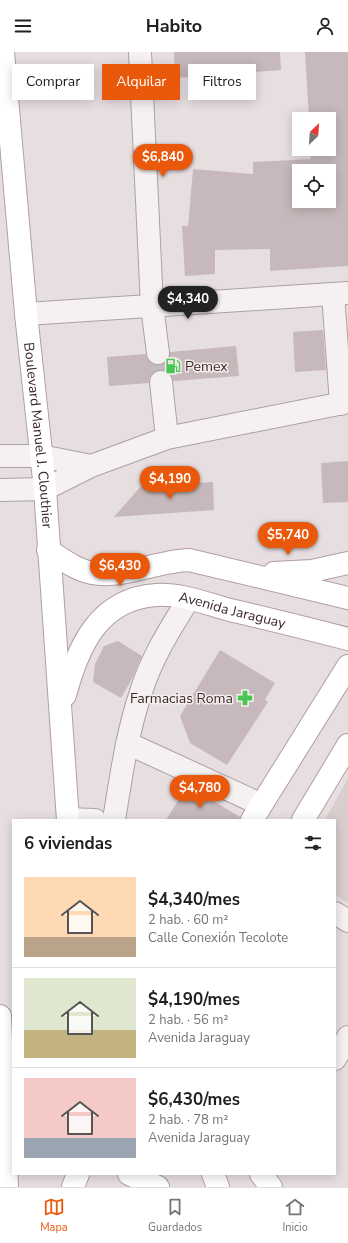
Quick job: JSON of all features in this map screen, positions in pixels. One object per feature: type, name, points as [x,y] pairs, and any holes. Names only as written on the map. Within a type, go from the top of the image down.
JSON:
[{"type":"main road","name":"Boulevard Manuel J. Clouthier","points":[[3,52],[26,314],[45,489],[48,550],[68,819]]},
{"type":"main road","points":[[48,550],[73,566],[90,573],[108,575],[171,560],[189,560],[348,598]]},
{"type":"main road","points":[[230,569],[288,573],[334,568],[348,563]]},
{"type":"main road","points":[[134,570],[140,599]]},
{"type":"main road","name":"Avenida Jaraguay","points":[[61,710],[72,668],[91,630],[110,612],[128,601],[156,595],[188,600],[348,638]]},
{"type":"main road","points":[[256,812],[348,666]]},
{"type":"main road","points":[[304,819],[348,745]]},
{"type":"main road","points":[[0,1016],[7,1187]]},
{"type":"main road","points":[[73,1187],[78,1175]]},
{"type":"main road","points":[[131,1175],[158,1187]]},
{"type":"main road","points":[[213,1175],[218,1187]]},
{"type":"street","points":[[140,52],[152,306],[158,353]]},
{"type":"street","points":[[0,490],[45,489],[91,466],[167,438],[345,403],[340,294],[26,314]]},
{"type":"street","points":[[161,382],[167,438]]},
{"type":"street","points":[[0,456],[41,456],[91,466]]},
{"type":"street","points":[[114,819],[127,743],[141,691],[159,648],[188,600]]},
{"type":"street","points":[[127,743],[256,812]]},
{"type":"street","points":[[336,914],[348,920]]},
{"type":"street","points":[[336,1057],[348,1037]]},
{"type":"shaded area","points":[[348,778],[348,903],[336,896],[336,819],[326,819]]},
{"type":"building","points":[[174,52],[280,52],[281,70],[256,72],[256,64],[188,64],[188,77],[180,78],[180,64],[174,64]]},
{"type":"building","points":[[305,52],[348,52],[348,266],[270,271],[270,249],[215,250],[215,274],[185,276],[182,226],[188,226],[193,169],[253,174],[253,162],[311,159],[311,156],[336,156],[336,112],[309,112]]},
{"type":"building","points":[[323,330],[326,370],[295,372],[293,332]]},
{"type":"building","name":"Pemex","points":[[236,346],[239,376],[173,381],[171,374],[160,370],[153,372],[149,383],[109,386],[107,357],[146,354],[148,361],[159,365],[166,363],[170,352]]},
{"type":"building","points":[[348,461],[348,502],[323,503],[321,463]]},
{"type":"building","points":[[213,482],[214,510],[114,517],[141,486]]},
{"type":"building","points":[[118,641],[142,656],[132,679],[121,698],[93,682],[95,664],[104,646]]},
{"type":"building","points":[[220,650],[275,683],[265,700],[268,702],[227,765],[190,743],[180,716]]},
{"type":"building","points":[[197,791],[240,817],[240,819],[167,819],[182,794]]},
{"type":"tunnel","points":[[158,353],[161,382]]},
{"type":"place","name":"Pemex","points":[[173,366]]},
{"type":"place","name":"Farmacias Roma","points":[[245,698]]}]
